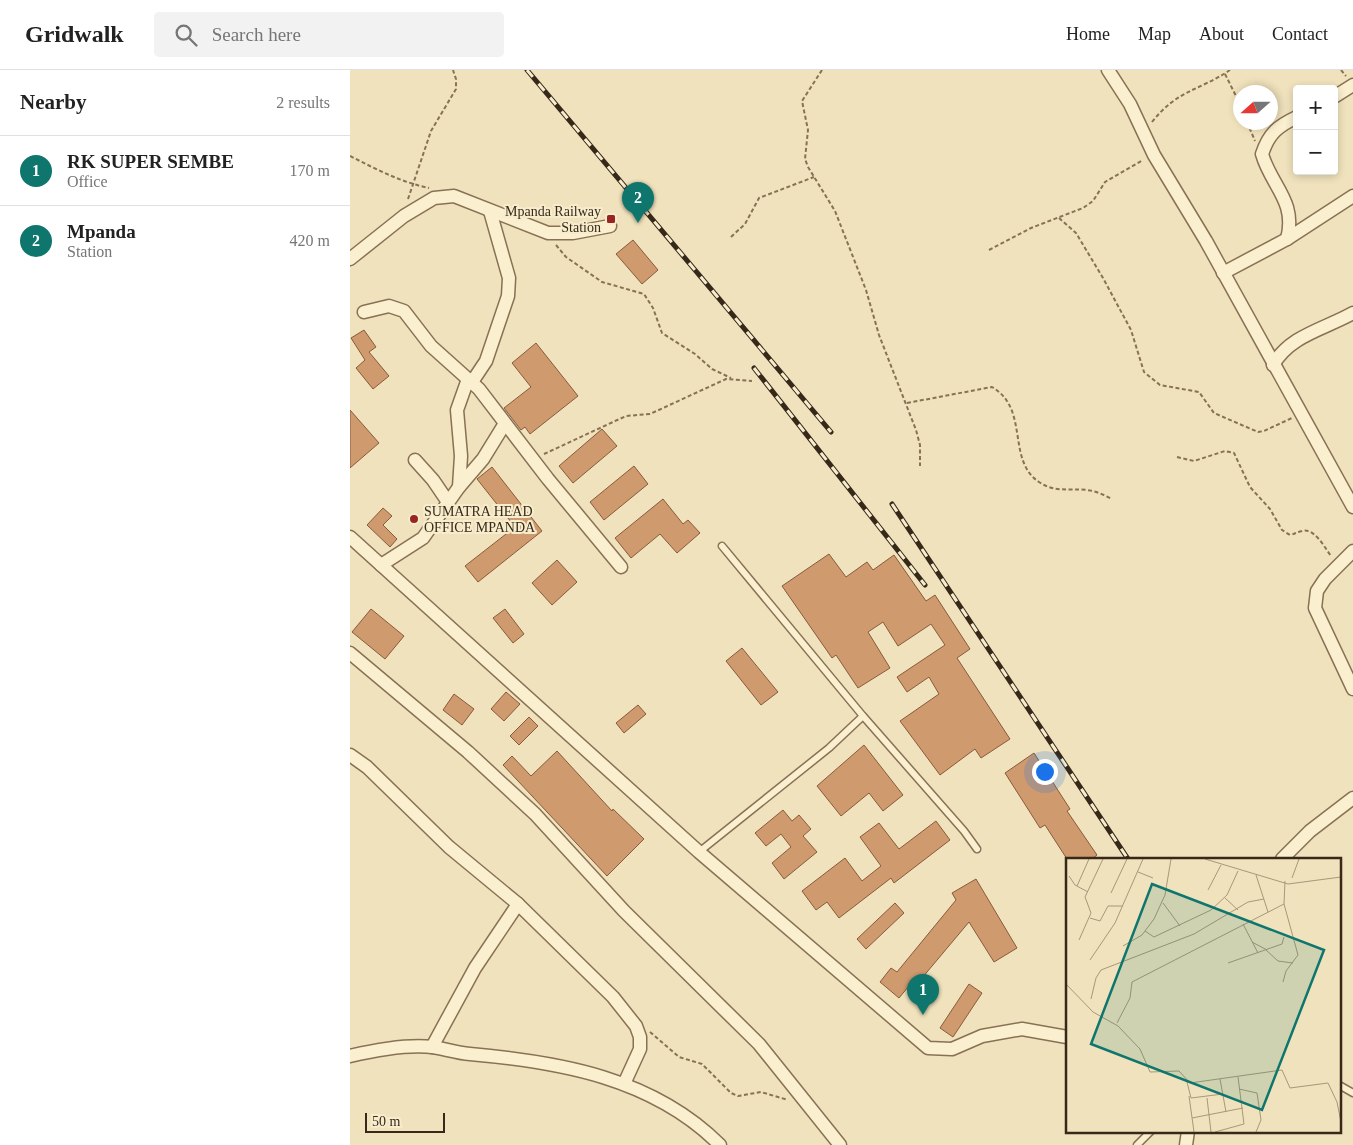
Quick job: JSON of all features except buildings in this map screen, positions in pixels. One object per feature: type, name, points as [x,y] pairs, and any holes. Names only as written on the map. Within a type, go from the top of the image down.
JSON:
[{"type":"street","points":[[1108,70],[1353,507]]},
{"type":"street","points":[[1338,94],[1353,85]]},
{"type":"street","points":[[1287,239],[1290,226],[1288,206],[1262,154],[1267,140],[1273,131],[1293,119]]},
{"type":"street","points":[[350,260],[404,216],[434,198],[454,196],[548,233],[573,233],[610,226]]},
{"type":"street","points":[[1223,273],[1287,239],[1353,196]]},
{"type":"street","points":[[459,486],[461,456],[457,410],[470,380],[486,361],[508,296],[509,278],[490,211]]},
{"type":"street","points":[[364,312],[390,306],[404,311],[431,346],[470,380],[504,425],[621,567]]},
{"type":"street","points":[[1273,365],[1278,356],[1296,340],[1352,317]]},
{"type":"street","points":[[381,564],[423,538],[459,486],[483,459],[504,425]]},
{"type":"street","points":[[415,460],[433,480],[448,502]]},
{"type":"street","points":[[350,536],[699,852],[928,1048],[952,1049],[982,1036],[1022,1029],[1066,1037]]},
{"type":"street","points":[[1353,551],[1325,579],[1318,592],[1315,608],[1353,689]]},
{"type":"street","points":[[350,652],[468,752],[535,814],[624,911],[759,1044],[840,1145]]},
{"type":"street","points":[[350,755],[367,767],[449,847],[518,904],[613,997],[636,1026],[640,1037],[640,1049],[624,1084]]},
{"type":"street","points":[[1283,858],[1310,831],[1353,798]]},
{"type":"street","points":[[432,1047],[475,968],[518,904]]},
{"type":"street","points":[[350,1056],[382,1050],[432,1047],[538,1061],[590,1072],[650,1095],[680,1112],[720,1145]]},
{"type":"street","points":[[1186,1145],[1188,1132]]},
{"type":"lane","points":[[722,546],[864,716],[964,830],[977,849]]},
{"type":"lane","points":[[699,852],[828,748],[864,716]]},
{"type":"lane","points":[[1341,1086],[1353,1094]]},
{"type":"lane","points":[[1137,1145],[1150,1132]]},
{"type":"path","points":[[404,216],[412,184],[431,131],[456,89],[454,70]]},
{"type":"path","points":[[822,70],[807,93],[802,106],[808,130],[805,159],[835,211],[866,290],[879,336],[907,404],[920,445],[920,466]]},
{"type":"path","points":[[1144,132],[1162,109],[1176,98],[1230,70]]},
{"type":"path","points":[[1225,74],[1233,91]]},
{"type":"path","points":[[1250,130],[1262,154]]},
{"type":"path","points":[[988,250],[1031,228],[1088,205],[1105,182],[1154,155]]},
{"type":"path","points":[[350,156],[412,184],[430,188]]},
{"type":"path","points":[[731,237],[745,224],[758,198],[814,177]]},
{"type":"path","points":[[1059,218],[1076,233],[1103,278],[1131,330],[1144,372],[1151,379],[1160,384],[1200,392],[1214,413],[1258,432],[1264,431],[1300,413]]},
{"type":"path","points":[[548,233],[566,257],[595,278],[610,285],[644,294],[653,308],[662,333],[694,354],[712,369],[731,378],[752,380]]},
{"type":"path","points":[[532,458],[553,451],[626,416],[650,414],[731,378]]},
{"type":"path","points":[[907,404],[992,387],[1010,407],[1019,434],[1023,464],[1036,481],[1058,491],[1084,490],[1112,499]]},
{"type":"path","points":[[1178,457],[1194,461],[1225,451],[1234,453],[1241,463],[1246,480],[1270,509],[1282,530],[1290,535],[1302,530],[1313,533],[1339,566]]},
{"type":"path","points":[[636,1026],[658,1036],[679,1057],[702,1064],[731,1093],[738,1096],[767,1093],[810,1106]]},
{"type":"railway","points":[[527,70],[831,432]]},
{"type":"railway","points":[[754,368],[925,585]]},
{"type":"railway","points":[[892,504],[1127,858]]},
{"type":"place","name":"Mpanda Railway Station","points":[[611,219]]},
{"type":"place","name":"Mpanda","points":[[638,223]]},
{"type":"place","name":"SUMATRA HEAD OFFICE MPANDA","points":[[414,519]]},
{"type":"place","name":"RK SUPER SEMBE","points":[[923,1015]]}]
